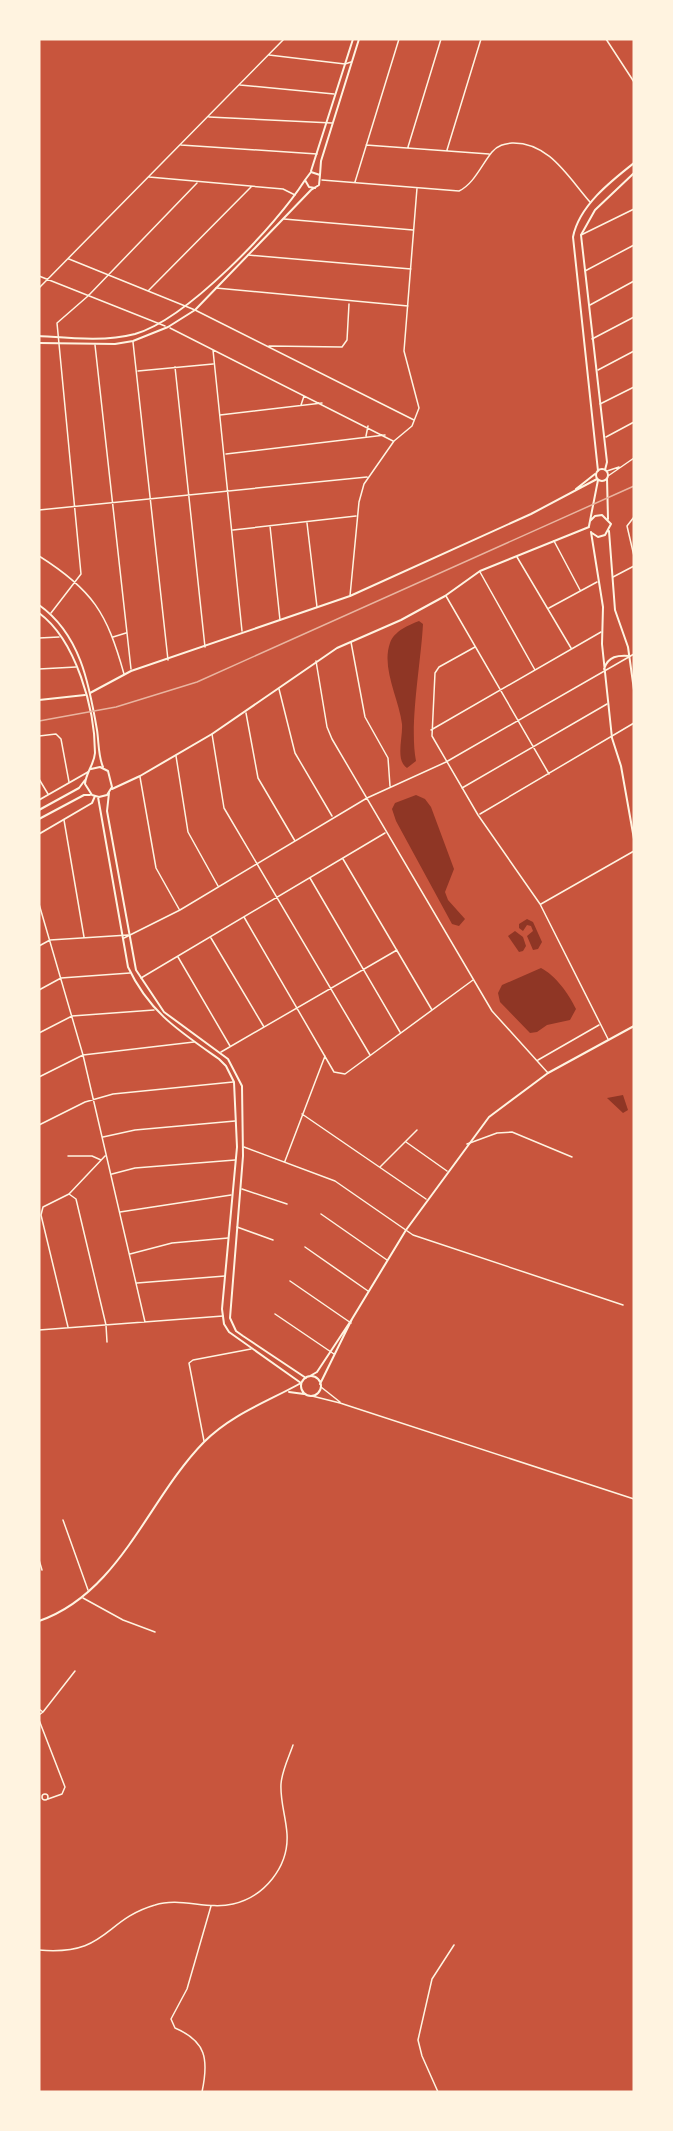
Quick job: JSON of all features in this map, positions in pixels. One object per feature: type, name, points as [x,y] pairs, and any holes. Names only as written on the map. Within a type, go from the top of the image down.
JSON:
[{"type":"main road","points":[[39,336],[114,338],[137,333],[159,324],[186,307],[295,195],[311,172],[353,39]]},
{"type":"main road","points":[[39,343],[95,345],[133,341],[168,327],[195,310],[322,180],[321,161],[359,39]]},
{"type":"main road","points":[[634,163],[591,203],[575,228],[573,249],[597,471],[589,527],[599,581],[607,704],[612,738],[624,780],[634,836]]},
{"type":"main road","points":[[311,172],[320,175]]},
{"type":"main road","points":[[634,173],[595,210],[581,235],[608,462],[606,488],[612,577],[618,622],[630,656],[634,688]]},
{"type":"main road","points":[[305,180],[309,187],[315,188]]},
{"type":"main road","points":[[574,492],[597,471],[606,470]]},
{"type":"main road","points":[[90,693],[131,671],[350,596],[574,492],[597,479],[603,481],[608,477]]},
{"type":"main road","points":[[590,521],[598,515],[608,519]]},
{"type":"main road","points":[[306,1378],[236,1331],[228,1309],[243,1147],[239,1077],[235,1067],[220,1052],[164,1012],[140,978],[132,960],[108,811],[109,793],[112,789],[140,776],[212,734],[316,661],[446,596],[480,571],[589,527]]},
{"type":"main road","points":[[591,532],[602,537],[609,531]]},
{"type":"main road","points":[[39,604],[51,613],[76,647],[90,693],[104,767],[110,776],[112,789]]},
{"type":"main road","points":[[39,613],[62,637],[77,667],[88,705],[95,753],[90,770],[79,788],[39,810]]},
{"type":"main road","points":[[604,670],[606,663],[614,656],[630,656]]},
{"type":"main road","points":[[39,700],[85,695]]},
{"type":"main road","points":[[634,743],[634,779]]},
{"type":"main road","points":[[39,800],[90,770],[104,767]]},
{"type":"main road","points":[[78,777],[86,778]]},
{"type":"main road","points":[[86,778],[95,796],[131,973],[154,1010],[226,1066],[234,1082],[237,1160],[223,1316],[229,1332],[301,1383],[304,1394]]},
{"type":"main road","points":[[39,819],[84,795],[95,796],[109,793]]},
{"type":"main road","points":[[39,834],[92,803],[95,796]]},
{"type":"main road","points":[[289,1392],[312,1396],[318,1393],[352,1319],[406,1230],[467,1143],[504,1103],[548,1073],[634,1026]]},
{"type":"main road","points":[[194,1042],[200,1038]]},
{"type":"main road","points":[[236,1121],[240,1123],[243,1131]]},
{"type":"main road","points":[[233,1195],[239,1196]]},
{"type":"main road","points":[[225,1276],[231,1283]]},
{"type":"main road","points":[[39,1621],[69,1608],[83,1598],[137,1533],[192,1455],[204,1442],[231,1419],[289,1392],[317,1372],[350,1323]]},
{"type":"main road","points":[[310,1376],[317,1379],[321,1386]]},
{"type":"street","points":[[39,288],[284,39]]},
{"type":"street","points":[[354,183],[399,39]]},
{"type":"street","points":[[408,148],[441,39]]},
{"type":"street","points":[[447,151],[481,39]]},
{"type":"street","points":[[606,39],[634,82]]},
{"type":"street","points":[[268,55],[345,64],[352,62]]},
{"type":"street","points":[[238,85],[335,94]]},
{"type":"street","points":[[208,117],[332,123]]},
{"type":"street","points":[[322,180],[453,192],[464,189],[490,154],[503,144],[522,143],[540,148],[549,155],[591,203]]},
{"type":"street","points":[[180,145],[316,154]]},
{"type":"street","points":[[366,145],[490,154]]},
{"type":"street","points":[[148,177],[283,189],[295,195]]},
{"type":"street","points":[[51,613],[81,574],[57,344],[58,322],[88,296],[197,183]]},
{"type":"street","points":[[148,291],[252,186]]},
{"type":"street","points":[[350,596],[361,493],[368,477],[394,441],[415,420],[420,404],[404,351],[417,188]]},
{"type":"street","points":[[581,235],[634,208]]},
{"type":"street","points":[[283,219],[414,230]]},
{"type":"street","points":[[585,271],[634,245]]},
{"type":"street","points":[[247,255],[411,269]]},
{"type":"street","points":[[69,259],[195,310],[415,420]]},
{"type":"street","points":[[39,276],[168,327],[323,403],[394,441]]},
{"type":"street","points":[[589,306],[634,281]]},
{"type":"street","points":[[215,288],[408,306]]},
{"type":"street","points":[[268,346],[342,347],[347,340],[350,302]]},
{"type":"street","points":[[592,339],[634,317]]},
{"type":"street","points":[[133,341],[168,660]]},
{"type":"street","points":[[95,345],[131,671]]},
{"type":"street","points":[[213,349],[243,633]]},
{"type":"street","points":[[596,370],[634,351]]},
{"type":"street","points":[[137,371],[213,364]]},
{"type":"street","points":[[175,367],[205,647]]},
{"type":"street","points":[[600,405],[634,387]]},
{"type":"street","points":[[300,406],[304,395]]},
{"type":"street","points":[[219,415],[323,403]]},
{"type":"street","points":[[605,437],[634,422]]},
{"type":"street","points":[[366,437],[368,426]]},
{"type":"street","points":[[225,454],[385,435]]},
{"type":"street","points":[[608,477],[620,466],[634,458]]},
{"type":"street","points":[[606,470],[620,466]]},
{"type":"street","points":[[39,510],[368,477]]},
{"type":"street","points":[[232,530],[358,516]]},
{"type":"street","points":[[634,517],[627,526],[634,556]]},
{"type":"street","points":[[307,522],[317,608]]},
{"type":"street","points":[[270,525],[280,620]]},
{"type":"street","points":[[554,541],[580,591]]},
{"type":"street","points":[[39,556],[77,582],[97,606],[113,637],[124,674]]},
{"type":"street","points":[[517,556],[571,649]]},
{"type":"street","points":[[612,577],[634,566]]},
{"type":"street","points":[[480,571],[535,670]]},
{"type":"street","points":[[548,609],[599,581]]},
{"type":"street","points":[[446,596],[549,774]]},
{"type":"street","points":[[430,730],[603,631]]},
{"type":"street","points":[[113,637],[127,633]]},
{"type":"street","points":[[39,638],[62,637]]},
{"type":"street","points":[[351,642],[364,717],[388,758],[390,787]]},
{"type":"street","points":[[475,647],[439,668],[435,673],[430,730],[446,762],[478,815],[540,904],[608,1039]]},
{"type":"street","points":[[39,946],[50,940],[84,937],[122,935],[124,939],[180,910],[367,798],[446,762],[634,654]]},
{"type":"street","points":[[316,661],[327,727],[386,832],[501,1023],[548,1073]]},
{"type":"street","points":[[39,669],[77,667]]},
{"type":"street","points":[[279,688],[295,753],[333,817]]},
{"type":"street","points":[[462,788],[607,704]]},
{"type":"street","points":[[246,712],[258,778],[295,842]]},
{"type":"street","points":[[478,815],[634,723]]},
{"type":"street","points":[[39,736],[56,734],[61,739],[70,783]]},
{"type":"street","points":[[212,734],[224,808],[370,1055]]},
{"type":"street","points":[[176,755],[188,832],[219,887]]},
{"type":"street","points":[[140,776],[156,868],[180,910]]},
{"type":"street","points":[[39,779],[49,795]]},
{"type":"street","points":[[63,820],[84,937]]},
{"type":"street","points":[[140,978],[386,832]]},
{"type":"street","points":[[540,904],[634,851]]},
{"type":"street","points":[[343,858],[432,1010]]},
{"type":"street","points":[[310,878],[401,1033]]},
{"type":"street","points":[[39,904],[82,1055],[145,1322]]},
{"type":"street","points":[[244,917],[334,1072],[340,1074],[345,1074],[474,979]]},
{"type":"street","points":[[211,937],[264,1027]]},
{"type":"street","points":[[220,1052],[397,950]]},
{"type":"street","points":[[177,957],[230,1046]]},
{"type":"street","points":[[39,990],[61,978],[131,973]]},
{"type":"street","points":[[39,1033],[72,1016],[154,1010]]},
{"type":"street","points":[[537,1060],[599,1025]]},
{"type":"street","points":[[39,1077],[82,1055],[194,1042]]},
{"type":"street","points":[[284,1162],[325,1055]]},
{"type":"street","points":[[39,1125],[93,1099],[138,1090],[234,1082]]},
{"type":"street","points":[[302,1114],[426,1199]]},
{"type":"street","points":[[102,1137],[135,1130],[236,1121]]},
{"type":"street","points":[[380,1168],[417,1130]]},
{"type":"street","points":[[467,1143],[496,1133],[512,1132],[572,1157]]},
{"type":"street","points":[[405,1142],[447,1171]]},
{"type":"street","points":[[243,1147],[335,1180],[413,1235],[623,1305]]},
{"type":"street","points":[[68,1328],[41,1215],[43,1207],[69,1194],[106,1155]]},
{"type":"street","points":[[68,1156],[92,1156],[102,1160]]},
{"type":"street","points":[[111,1175],[135,1168],[237,1160]]},
{"type":"street","points":[[240,1188],[287,1204]]},
{"type":"street","points":[[69,1194],[76,1199],[106,1325],[107,1342]]},
{"type":"street","points":[[120,1212],[233,1195]]},
{"type":"street","points":[[321,1214],[388,1261]]},
{"type":"street","points":[[236,1227],[273,1240]]},
{"type":"street","points":[[129,1254],[162,1244],[229,1238]]},
{"type":"street","points":[[305,1247],[369,1292]]},
{"type":"street","points":[[136,1283],[225,1276]]},
{"type":"street","points":[[290,1281],[350,1323]]},
{"type":"street","points":[[275,1314],[335,1355]]},
{"type":"street","points":[[39,1330],[223,1316]]},
{"type":"street","points":[[204,1442],[201,1437],[189,1363],[193,1360],[251,1349]]},
{"type":"street","points":[[321,1386],[340,1403]]},
{"type":"street","points":[[312,1396],[340,1403],[634,1499]]},
{"type":"street","points":[[63,1520],[88,1592]]},
{"type":"street","points":[[39,1560],[42,1570]]},
{"type":"street","points":[[83,1598],[123,1620],[155,1632]]},
{"type":"street","points":[[39,1715],[75,1671]]},
{"type":"street","points":[[39,1709],[43,1712]]},
{"type":"street","points":[[39,1720],[64,1787],[62,1794],[39,1801]]},
{"type":"street","points":[[39,1950],[61,1952],[90,1945],[141,1911],[155,1905],[180,1903],[224,1906],[258,1893],[277,1873],[287,1842],[281,1794],[282,1774],[293,1745]]},
{"type":"street","points":[[43,1800],[40,1796],[46,1794],[48,1799]]},
{"type":"street","points":[[202,2092],[204,2077],[200,2046],[191,2034],[175,2028],[171,2019],[187,1989],[211,1905]]},
{"type":"street","points":[[438,2092],[422,2056],[418,2040],[435,1971],[454,1946]]},
{"type":"shaded area","points":[[419,621],[423,624],[414,730],[416,761],[407,768],[401,760],[402,724],[389,673],[388,653],[395,635]]},
{"type":"shaded area","points":[[416,795],[425,799],[431,807],[454,869],[445,892],[448,900],[465,919],[459,926],[452,924],[396,821],[392,809],[395,803]]},
{"type":"shaded area","points":[[527,919],[533,922],[542,942],[538,949],[533,950],[527,936],[533,931],[531,926],[527,925],[523,931],[519,928],[519,924]]},
{"type":"shaded area","points":[[515,931],[523,937],[526,946],[523,951],[519,952],[508,936]]},
{"type":"shaded area","points":[[541,968],[561,986],[576,1009],[570,1020],[547,1025],[537,1032],[530,1033],[500,1002],[498,993],[502,985]]},
{"type":"shaded area","points":[[623,1095],[628,1110],[623,1113],[607,1098]]},
{"type":"railway","points":[[39,721],[116,707],[197,682],[634,486]]}]
